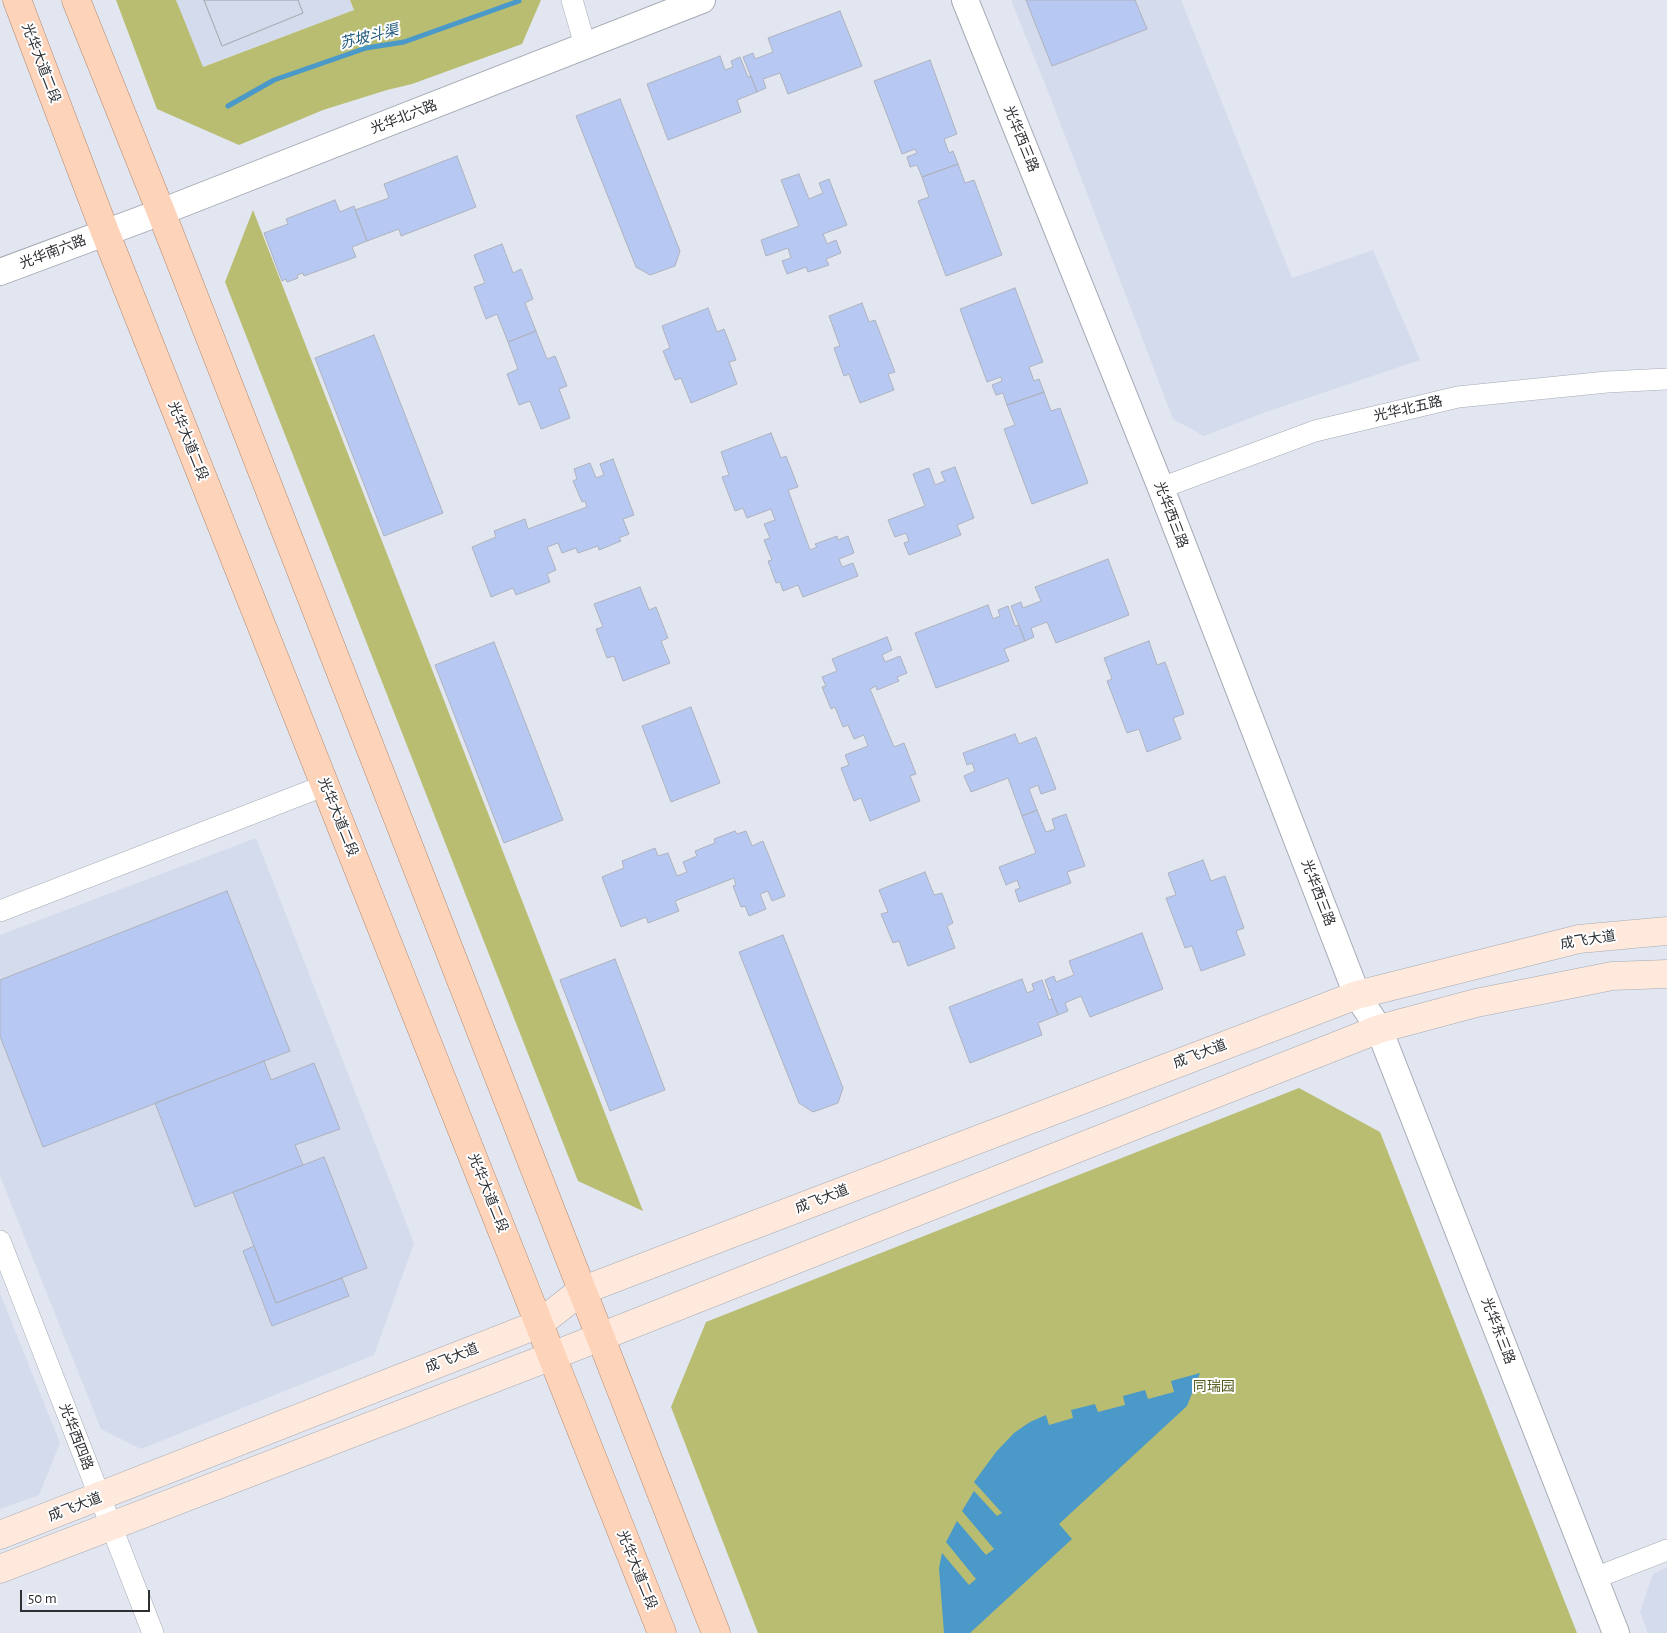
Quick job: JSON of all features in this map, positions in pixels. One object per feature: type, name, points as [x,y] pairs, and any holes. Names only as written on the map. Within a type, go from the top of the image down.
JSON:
[{"type":"main road","name":"光华大道二段","points":[[17,0],[105,232],[662,1633]]},
{"type":"main road","points":[[76,0],[161,212],[716,1633]]},
{"type":"main road","name":"成飞大道","points":[[0,1535],[100,1498],[539,1324],[581,1291],[1357,995],[1579,939],[1667,931]]},
{"type":"main road","points":[[0,1569],[552,1356],[1380,1029],[1476,1003],[1612,976],[1667,974]]},
{"type":"street","points":[[572,0],[585,46]]},
{"type":"street","name":"光华北六路","points":[[105,232],[161,212],[702,0]]},
{"type":"street","name":"光华西三路","points":[[965,0],[1160,488],[1357,995],[1380,1029]]},
{"type":"street","name":"光华南六路","points":[[0,272],[105,232]]},
{"type":"street","name":"光华北五路","points":[[1160,488],[1315,431],[1458,397],[1607,382],[1667,379]]},
{"type":"street","points":[[0,911],[326,785]]},
{"type":"street","name":"光华东三路","points":[[1380,1029],[1616,1633]]},
{"type":"street","name":"光华西四路","points":[[0,1241],[153,1633]]},
{"type":"street","points":[[1595,1578],[1667,1550]]},
{"type":"shaded area","points":[[176,0],[350,0],[354,10],[202,67]]},
{"type":"shaded area","points":[[1011,0],[1181,0],[1292,278],[1373,250],[1420,360],[1263,413],[1204,436],[1173,419],[1051,99]]},
{"type":"shaded area","points":[[256,838],[414,1243],[374,1355],[141,1449],[101,1429],[0,1176],[0,935]]},
{"type":"shaded area","points":[[0,1293],[60,1443],[39,1495],[0,1509]]},
{"type":"shaded area","points":[[1667,1567],[1667,1633],[1648,1633],[1640,1612],[1653,1574]]},
{"type":"green space","points":[[116,0],[176,0],[203,67],[354,10],[350,0],[541,0],[522,44],[412,84],[323,110],[239,145],[157,109]]},
{"type":"green space","points":[[253,210],[643,1211],[578,1181],[225,282]]},
{"type":"green space","name":"同瑞园","points":[[1299,1088],[1380,1132],[1577,1633],[758,1633],[671,1407],[706,1322]]},
{"type":"water","points":[[1200,1373],[1187,1406],[1059,1524],[1072,1539],[970,1633],[944,1633],[939,1568],[942,1553],[969,1585],[976,1579],[946,1542],[957,1521],[986,1555],[994,1549],[962,1511],[974,1491],[997,1516],[1002,1513],[974,1482],[996,1452],[1014,1433],[1030,1422],[1046,1415],[1049,1425],[1073,1418],[1071,1410],[1095,1404],[1098,1412],[1125,1405],[1123,1396],[1145,1390],[1148,1399],[1174,1392],[1171,1381]]},
{"type":"building","points":[[204,0],[298,0],[303,13],[222,46]]},
{"type":"building","points":[[204,0],[298,0],[303,13],[222,46]]},
{"type":"building","points":[[1026,0],[1135,0],[1147,29],[1052,66]]},
{"type":"building","points":[[840,11],[862,66],[788,94],[780,73],[763,79],[766,88],[757,92],[743,57],[753,53],[755,59],[773,52],[768,38]]},
{"type":"building","points":[[720,56],[725,70],[733,67],[731,61],[740,57],[748,77],[751,76],[757,92],[737,100],[741,112],[668,140],[647,84]]},
{"type":"building","points":[[930,60],[957,134],[944,139],[949,153],[953,151],[958,164],[922,177],[917,165],[910,167],[907,157],[917,153],[915,149],[902,154],[874,81]]},
{"type":"building","points":[[620,99],[680,251],[675,266],[650,275],[636,267],[576,116]]},
{"type":"building","points":[[457,156],[476,207],[401,236],[399,229],[367,241],[355,210],[389,198],[384,184]]},
{"type":"building","points":[[958,164],[965,183],[974,180],[1002,255],[946,276],[918,201],[929,197],[922,177]]},
{"type":"building","points":[[799,174],[809,199],[823,193],[819,183],[829,179],[847,225],[823,234],[827,244],[836,240],[841,253],[826,259],[829,265],[808,272],[806,267],[787,274],[782,261],[791,258],[788,248],[766,256],[761,240],[799,226],[781,180]]},
{"type":"building","points":[[335,200],[340,212],[354,206],[367,241],[352,247],[356,257],[304,276],[303,273],[297,275],[298,278],[287,282],[286,279],[282,281],[264,233],[288,224],[286,219]]},
{"type":"building","points":[[502,244],[513,273],[521,269],[533,299],[525,303],[536,331],[508,342],[497,314],[486,319],[474,287],[485,283],[474,255]]},
{"type":"building","points":[[1015,288],[1043,362],[1029,367],[1034,381],[1039,379],[1044,392],[1007,405],[1003,393],[996,395],[992,385],[1002,381],[1001,377],[987,382],[960,309]]},
{"type":"building","points":[[862,303],[869,322],[875,320],[895,372],[888,374],[894,390],[860,403],[849,374],[844,376],[834,348],[840,346],[829,316]]},
{"type":"building","points":[[708,308],[717,332],[724,329],[736,360],[729,362],[737,384],[691,403],[681,378],[675,380],[663,351],[670,348],[662,326]]},
{"type":"building","points":[[536,331],[547,359],[555,356],[567,386],[559,389],[570,418],[541,429],[530,401],[519,405],[507,374],[518,369],[508,342]]},
{"type":"building","points":[[374,335],[443,513],[384,536],[315,358]]},
{"type":"building","points":[[1044,392],[1051,411],[1060,408],[1088,483],[1032,504],[1004,429],[1015,425],[1007,405]]},
{"type":"building","points":[[771,433],[781,458],[786,456],[798,487],[788,490],[810,550],[817,547],[815,544],[837,536],[838,540],[848,536],[854,553],[839,559],[842,567],[853,563],[858,576],[803,597],[798,585],[783,591],[780,582],[776,583],[768,561],[772,560],[764,540],[770,538],[764,524],[775,520],[771,509],[747,518],[743,508],[735,511],[722,477],[729,475],[721,452]]},
{"type":"building","points":[[613,459],[634,515],[623,519],[629,534],[619,538],[621,541],[599,550],[598,546],[578,553],[576,548],[562,553],[558,543],[547,547],[556,570],[547,574],[550,582],[516,595],[513,588],[491,597],[472,547],[496,537],[494,531],[525,519],[528,529],[587,507],[585,501],[582,502],[573,481],[577,479],[574,469],[590,463],[596,478],[604,475],[600,464]]},
{"type":"building","points":[[955,467],[974,518],[957,525],[961,535],[909,555],[904,543],[909,541],[906,533],[895,537],[888,520],[925,506],[913,474],[929,468],[935,485],[945,481],[941,472]]},
{"type":"building","points":[[1108,559],[1129,615],[1056,643],[1047,622],[1031,628],[1034,637],[1025,641],[1011,606],[1021,602],[1023,608],[1041,601],[1035,587]]},
{"type":"building","points":[[640,587],[649,610],[656,607],[668,638],[661,641],[670,663],[623,681],[614,656],[607,658],[596,629],[603,627],[594,604]]},
{"type":"building","points":[[988,605],[993,619],[1000,616],[998,610],[1008,606],[1015,626],[1019,625],[1025,641],[1004,649],[1009,661],[936,688],[915,633]]},
{"type":"building","points":[[887,637],[892,650],[882,655],[885,662],[900,656],[907,673],[897,677],[899,681],[877,690],[876,686],[870,689],[894,747],[904,743],[916,774],[910,776],[920,801],[870,821],[861,798],[854,801],[841,768],[849,765],[845,755],[868,746],[864,735],[854,739],[848,725],[843,727],[835,707],[831,709],[822,687],[826,686],[822,677],[837,671],[832,659]]},
{"type":"building","points":[[1149,641],[1157,665],[1165,662],[1184,714],[1173,718],[1181,739],[1147,752],[1139,729],[1127,733],[1107,681],[1112,679],[1104,658]]},
{"type":"building","points":[[494,642],[563,820],[504,843],[435,665]]},
{"type":"building","points":[[691,707],[720,783],[671,802],[642,726]]},
{"type":"building","points":[[1015,734],[1019,744],[1036,737],[1056,789],[1041,794],[1038,785],[1029,789],[1037,810],[1022,816],[1008,778],[971,792],[964,776],[975,771],[972,763],[967,765],[963,753]]},
{"type":"building","points":[[1037,810],[1046,832],[1055,829],[1052,819],[1066,814],[1085,866],[1067,872],[1071,883],[1019,902],[1015,890],[1020,888],[1017,880],[1006,885],[999,867],[1036,853],[1022,816]]},
{"type":"building","points":[[735,831],[737,834],[746,831],[752,846],[763,841],[785,896],[772,901],[768,891],[760,894],[766,909],[749,916],[745,906],[741,907],[733,886],[736,885],[734,878],[675,901],[679,911],[648,923],[646,917],[621,927],[602,877],[624,868],[622,861],[655,848],[658,856],[668,853],[677,876],[687,872],[683,862],[697,856],[695,851],[715,843],[714,839]]},
{"type":"building","points":[[1203,860],[1211,881],[1225,876],[1244,928],[1236,931],[1245,955],[1201,971],[1192,946],[1185,948],[1166,898],[1176,895],[1168,873]]},
{"type":"building","points":[[925,872],[934,895],[942,893],[953,923],[947,926],[955,948],[908,966],[899,941],[893,943],[881,914],[888,912],[879,890]]},
{"type":"building","points":[[227,891],[290,1051],[43,1147],[0,1036],[0,980]]},
{"type":"building","points":[[1142,933],[1163,989],[1090,1017],[1081,996],[1065,1003],[1068,1011],[1058,1015],[1045,980],[1054,976],[1056,982],[1074,975],[1069,961]]},
{"type":"building","points":[[783,935],[843,1088],[838,1103],[813,1112],[799,1103],[739,952]]},
{"type":"building","points":[[615,959],[665,1090],[610,1111],[560,980]]},
{"type":"building","points":[[1022,979],[1027,993],[1034,990],[1032,984],[1042,980],[1049,1000],[1052,999],[1058,1015],[1038,1023],[1042,1035],[970,1063],[949,1007]]},
{"type":"building","points":[[264,1061],[271,1080],[314,1063],[340,1129],[295,1145],[303,1165],[195,1207],[155,1103]]},
{"type":"building","points":[[324,1157],[367,1268],[276,1303],[233,1192]]},
{"type":"building","points":[[254,1246],[276,1303],[342,1278],[349,1296],[272,1326],[243,1251]]},
{"type":"waterway","name":"苏坡斗渠","points":[[228,106],[274,80],[366,48],[404,42],[519,1]]}]
